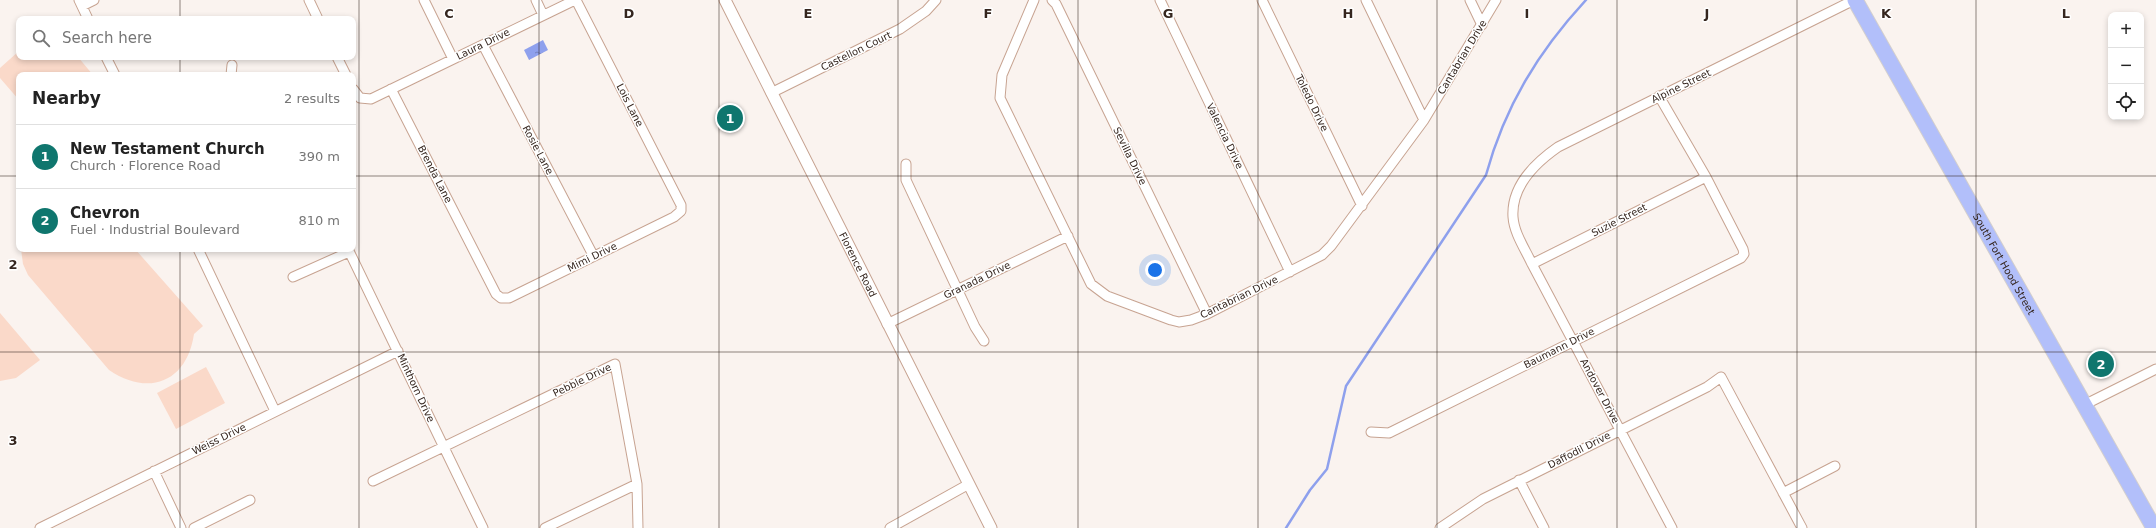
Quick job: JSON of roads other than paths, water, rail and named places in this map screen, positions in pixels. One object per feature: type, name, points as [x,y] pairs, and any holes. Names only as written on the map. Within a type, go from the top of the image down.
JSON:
[{"type":"highway","name":"South Fort Hood Street","points":[[1855,0],[2154,528]]},
{"type":"street","points":[[86,16],[80,3],[94,0]]},
{"type":"street","points":[[309,0],[317,16]]},
{"type":"street","points":[[424,0],[453,59]]},
{"type":"street","points":[[536,0],[543,15]]},
{"type":"street","name":"Laura Drive","points":[[391,89],[575,0]]},
{"type":"street","name":"Lois Lane","points":[[575,0],[681,205],[681,211]]},
{"type":"street","name":"Florence Road","points":[[725,0],[991,528]]},
{"type":"street","name":"Castellon Court","points":[[771,93],[900,29],[926,11],[936,0]]},
{"type":"street","name":"Cantabrian Drive","points":[[1034,0],[1002,75],[1000,98],[1091,284],[1103,294],[1178,322],[1191,320],[1206,314],[1322,255],[1331,246],[1424,120],[1496,0]]},
{"type":"street","name":"Sevilla Drive","points":[[1052,0],[1056,4],[1206,314]]},
{"type":"street","name":"Valencia Drive","points":[[1160,0],[1290,272]]},
{"type":"street","name":"Toledo Drive","points":[[1262,0],[1362,206]]},
{"type":"street","points":[[1366,0],[1424,120]]},
{"type":"street","points":[[1470,0],[1482,25]]},
{"type":"street","name":"Alpine Street","points":[[1520,186],[1529,172],[1554,150],[1659,96],[1855,0]]},
{"type":"street","name":"Rosie Lane","points":[[482,45],[593,255]]},
{"type":"street","points":[[108,60],[114,72]]},
{"type":"street","points":[[338,60],[344,72]]},
{"type":"street","points":[[231,72],[232,65]]},
{"type":"street","points":[[356,93],[360,98],[371,99],[391,89]]},
{"type":"street","name":"Brenda Lane","points":[[391,89],[496,294],[502,298]]},
{"type":"street","points":[[1659,96],[1706,177]]},
{"type":"street","points":[[906,164],[906,180],[975,327],[984,341]]},
{"type":"street","name":"Baumann Drive","points":[[1371,432],[1389,433],[1741,258],[1744,254],[1743,249],[1706,177]]},
{"type":"street","name":"Suzie Street","points":[[1532,264],[1706,177]]},
{"type":"street","name":"Andover Drive","points":[[1520,186],[1513,216],[1518,234],[1532,264],[1672,528]]},
{"type":"street","name":"Mimi Drive","points":[[502,298],[509,298],[593,255],[674,217],[681,211]]},
{"type":"street","name":"Granada Drive","points":[[887,324],[1068,236]]},
{"type":"street","points":[[199,252],[275,411]]},
{"type":"street","points":[[293,277],[346,252]]},
{"type":"street","name":"Minthorn Drive","points":[[348,252],[483,528]]},
{"type":"street","name":"Weiss Drive","points":[[40,528],[57,524],[154,471],[398,351]]},
{"type":"street","name":"Pebble Drive","points":[[444,447],[615,364],[637,484],[638,528]]},
{"type":"street","points":[[2084,406],[2156,369]]},
{"type":"street","name":"Daffodil Drive","points":[[1440,528],[1483,499],[1620,429],[1707,387],[1721,377],[1783,493]]},
{"type":"street","points":[[373,481],[444,447]]},
{"type":"street","points":[[1802,528],[1783,493],[1835,466]]},
{"type":"street","points":[[154,471],[181,528]]},
{"type":"street","points":[[1519,480],[1544,528]]},
{"type":"street","points":[[545,528],[637,484]]},
{"type":"street","points":[[890,528],[969,484]]},
{"type":"street","points":[[194,528],[250,500]]},
{"type":"water","points":[[543,40],[548,50],[529,60],[524,50]]},
{"type":"waterway","points":[[1286,528],[1310,490],[1327,469],[1346,386],[1486,175],[1494,150],[1513,103],[1538,60],[1586,0]]},
{"type":"place","name":"New Testament Church","points":[[730,118]]},
{"type":"place","name":"Chevron","points":[[2101,364]]}]
